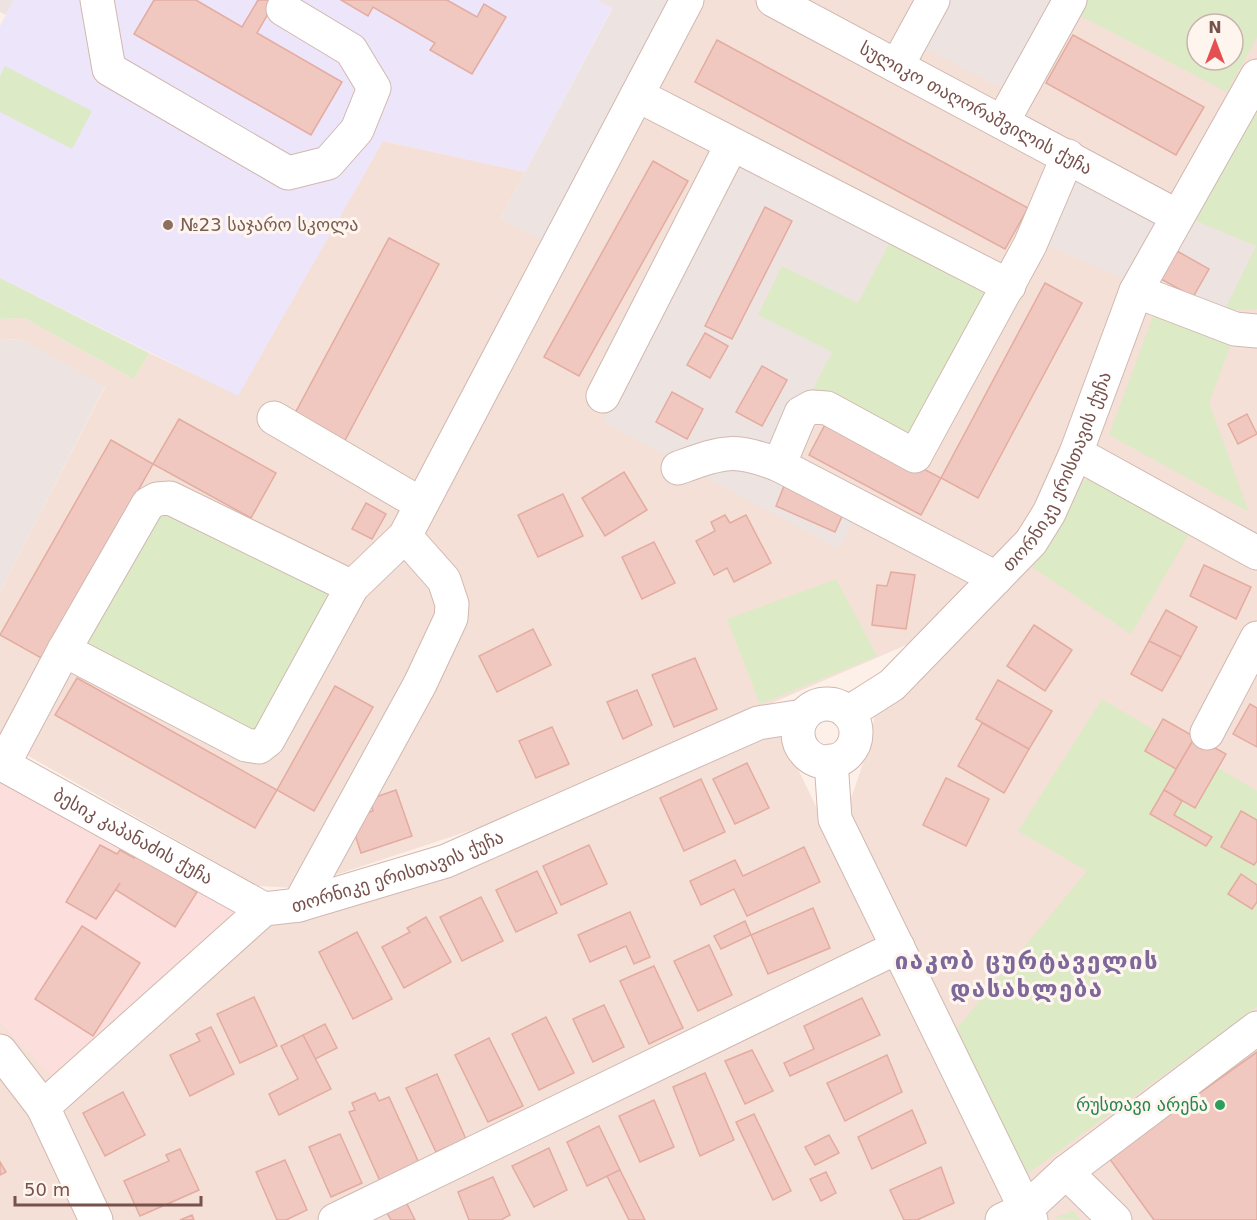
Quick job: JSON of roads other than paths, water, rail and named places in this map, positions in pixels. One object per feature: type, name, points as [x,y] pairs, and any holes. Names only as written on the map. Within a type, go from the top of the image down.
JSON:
[{"type":"street","points":[[97,0],[109,69],[288,173],[328,163],[357,130],[374,88],[351,50],[283,9]]},
{"type":"street","points":[[64,650],[246,744],[259,747],[268,740],[352,587],[405,536],[687,0]]},
{"type":"street","name":"სულიკო თაღორაშვილის ქუჩა","points":[[773,0],[1177,216]]},
{"type":"street","points":[[897,66],[933,0]]},
{"type":"street","points":[[1003,122],[1070,0]]},
{"type":"street","name":"თორნიკე ერისთავის ქუჩა","points":[[848,713],[892,685],[996,578],[1037,532],[1049,513],[1076,453],[1136,291],[1257,76]]},
{"type":"street","points":[[637,95],[731,146],[1009,286]]},
{"type":"street","points":[[603,396],[731,146]]},
{"type":"street","points":[[779,465],[801,412],[812,407],[826,408],[915,456],[1030,245],[1068,156]]},
{"type":"street","points":[[1136,291],[1235,329],[1257,331]]},
{"type":"street","points":[[274,418],[421,504]]},
{"type":"street","points":[[678,468],[723,452],[750,454],[779,465],[996,578]]},
{"type":"street","points":[[1076,453],[1257,553]]},
{"type":"street","points":[[2,764],[148,504],[156,499],[170,498],[352,587]]},
{"type":"street","points":[[299,904],[420,684],[452,618],[452,604],[444,580],[405,536]]},
{"type":"street","points":[[1207,732],[1249,673],[1257,638]]},
{"type":"street","points":[[824,704],[833,704],[848,713],[856,729],[855,738],[847,754],[831,761],[812,757],[800,744],[799,725],[803,716],[809,710],[824,704]]},
{"type":"street","name":"თორნიკე ერისთავის ქუჩა","points":[[264,909],[299,904],[446,861],[758,723],[803,716]]},
{"type":"street","points":[[831,761],[835,819],[898,947],[1020,1216],[1066,1172],[1257,1028]]},
{"type":"street","name":"ბესიკ კაპანაძის ქუჩა","points":[[2,764],[264,909]]},
{"type":"street","points":[[43,1107],[264,909]]},
{"type":"street","points":[[335,1220],[898,947]]},
{"type":"street","points":[[0,1051],[43,1107],[96,1220]]},
{"type":"street","points":[[1066,1172],[1115,1220]]},
{"type":"place","name":"№23 საჯარო სკოლა","points":[[168,225]]},
{"type":"place","name":"რუსთავი არენა","points":[[1220,1105]]},
{"type":"district","name":"იაკობ ცურტაველის დასახლება","points":[[1027,975]]}]
